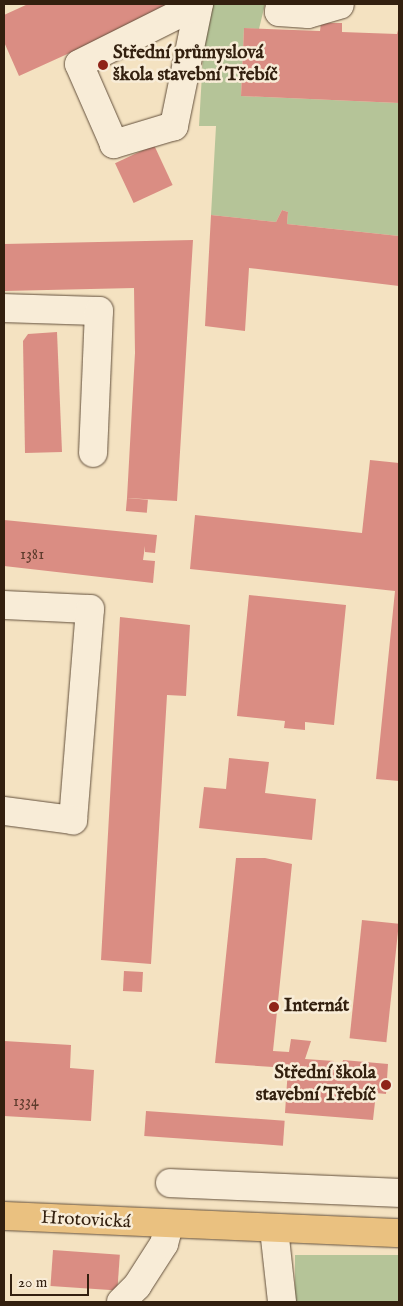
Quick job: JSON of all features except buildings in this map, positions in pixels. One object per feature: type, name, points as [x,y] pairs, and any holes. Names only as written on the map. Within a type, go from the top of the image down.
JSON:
[{"type":"main road","name":"Hrotovická","points":[[4,1216],[168,1225],[399,1233]]},
{"type":"lane","points":[[199,4],[174,126],[114,144],[79,64],[199,4]]},
{"type":"lane","points":[[280,4],[279,12],[308,14],[340,4]]},
{"type":"lane","points":[[4,308],[99,311],[93,453]]},
{"type":"lane","points":[[4,605],[90,610],[73,820],[4,811]]},
{"type":"lane","points":[[170,1183],[399,1193]]},
{"type":"lane","points":[[121,1302],[137,1286],[164,1244],[168,1225]]},
{"type":"lane","points":[[274,1229],[282,1302]]},
{"type":"green space","points":[[206,4],[265,4],[259,29],[244,28],[241,96],[399,103],[399,236],[287,224],[288,212],[282,210],[276,222],[211,215],[216,126],[199,126]]},
{"type":"green space","points":[[295,1255],[399,1255],[399,1302],[295,1302]]},
{"type":"place","name":"Střední průmyslová škola stavební Třebíč","points":[[103,65]]},
{"type":"place","name":"Internát","points":[[274,1007]]},
{"type":"place","name":"Střední škola stavební Třebíč","points":[[386,1085]]}]
